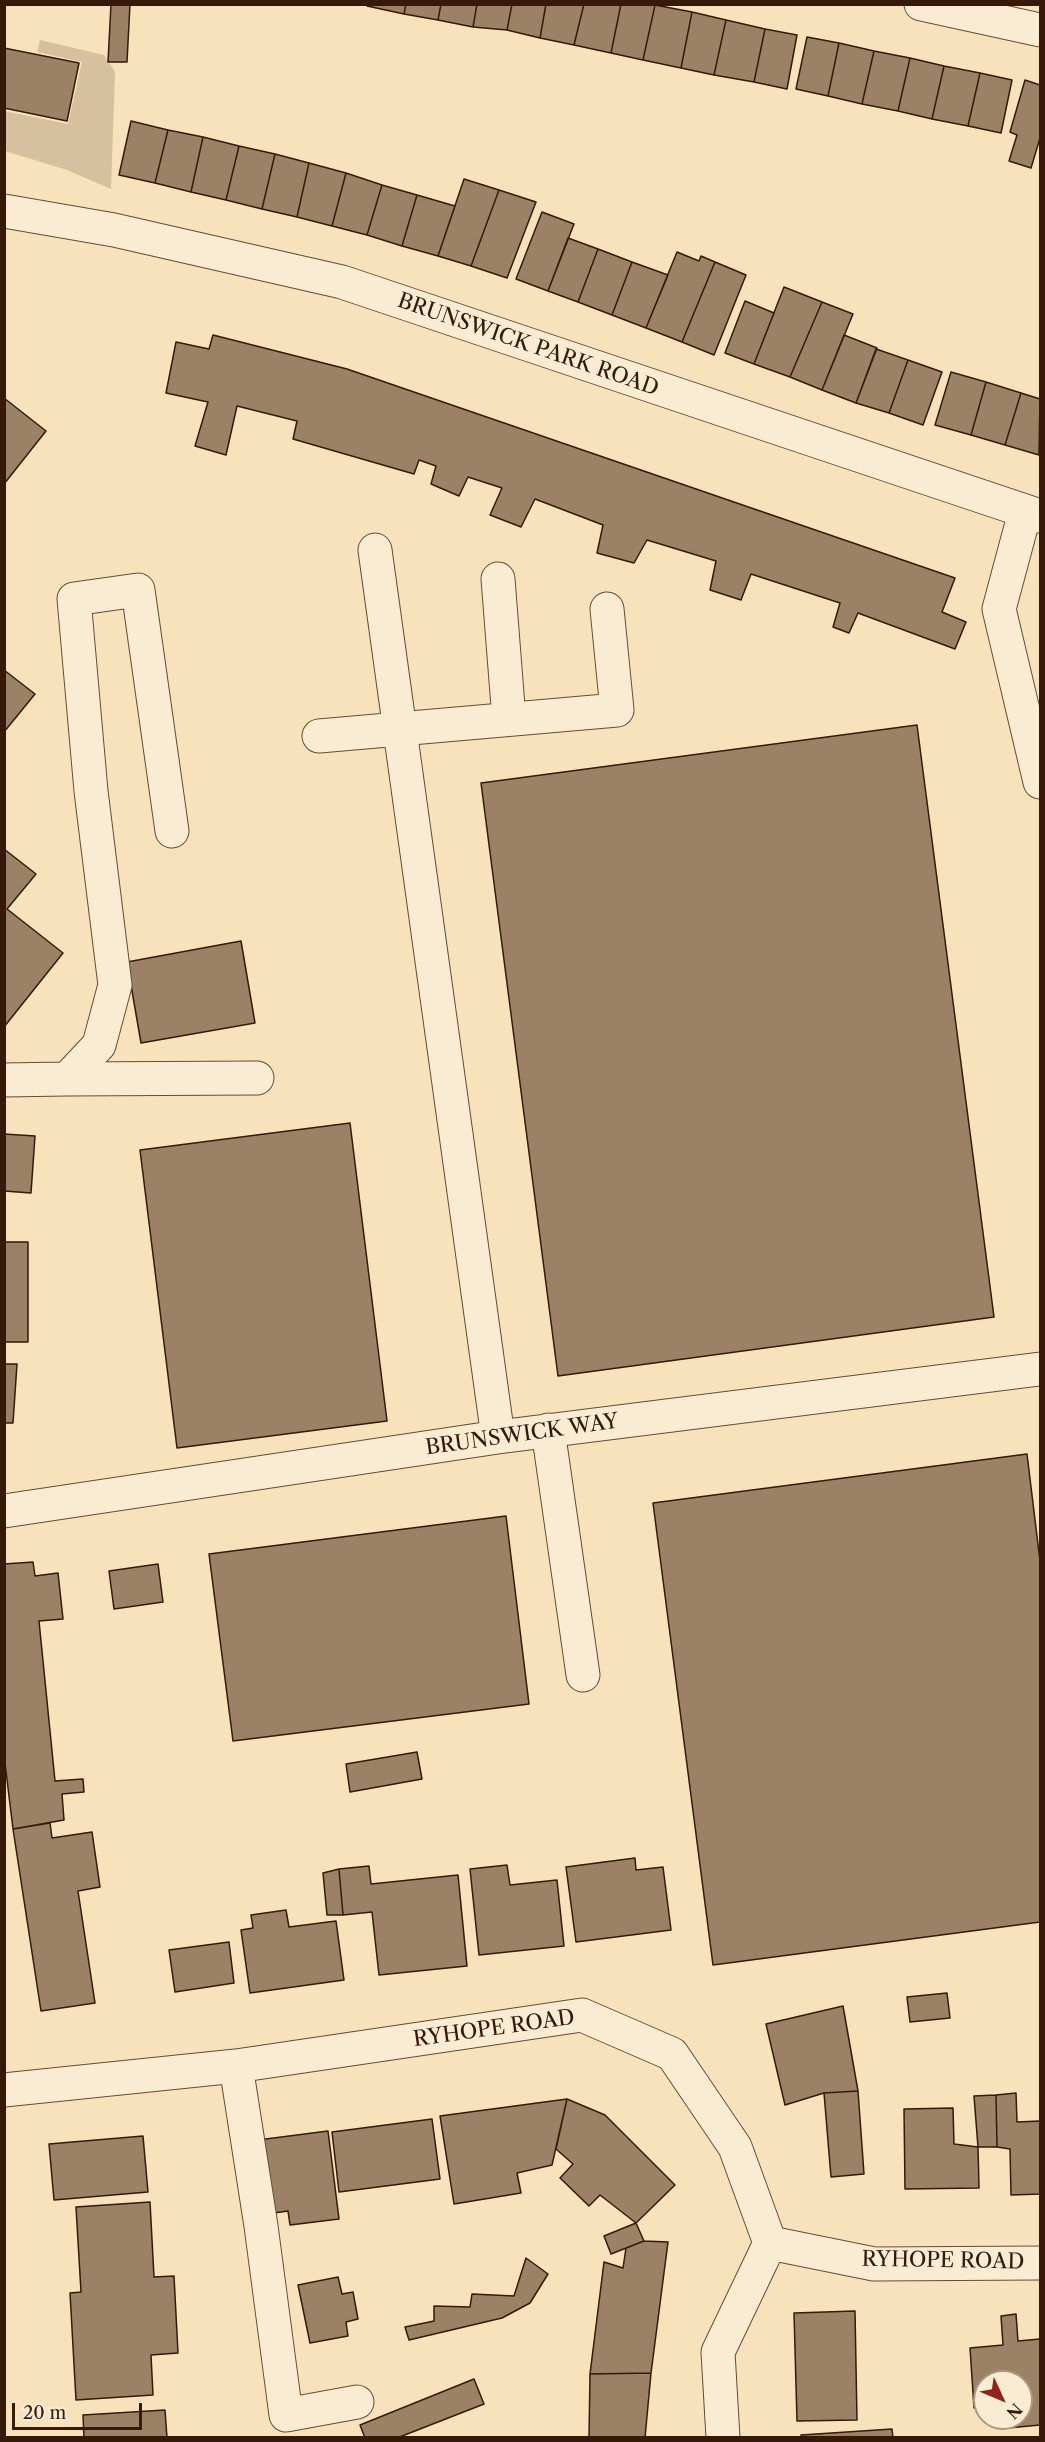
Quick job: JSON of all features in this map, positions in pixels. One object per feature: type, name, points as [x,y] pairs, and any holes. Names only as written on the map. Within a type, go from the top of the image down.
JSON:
[{"type":"street","points":[[921,4],[1041,30]]},
{"type":"street","name":"BRUNSWICK PARK ROAD","points":[[4,211],[114,230],[342,282],[1033,514]]},
{"type":"street","points":[[1033,514],[999,609],[1041,782]]},
{"type":"street","points":[[375,549],[498,1437]]},
{"type":"street","points":[[498,579],[509,719]]},
{"type":"street","points":[[67,1079],[99,1045],[115,985],[91,791],[74,598],[138,590],[172,831]]},
{"type":"street","points":[[319,736],[617,710],[607,609]]},
{"type":"street","points":[[4,1080],[257,1078]]},
{"type":"street","name":"BRUNSWICK WAY","points":[[4,1511],[548,1430],[1041,1370]]},
{"type":"street","points":[[548,1430],[583,1676]]},
{"type":"street","name":"RYHOPE ROAD","points":[[4,2090],[236,2066],[582,2015],[672,2054],[735,2147],[770,2243],[874,2264],[1041,2263]]},
{"type":"street","points":[[236,2066],[261,2226],[286,2415],[357,2402]]},
{"type":"street","points":[[723,2438],[718,2352],[770,2243]]},
{"type":"shaded area","points":[[40,40],[104,55],[115,72],[111,189],[67,170],[5,151],[4,111],[68,124],[82,62],[37,52]]},
{"type":"building","points":[[111,4],[130,4],[127,62],[108,62]]},
{"type":"building","points":[[368,4],[406,4],[404,14],[367,6]]},
{"type":"building","points":[[406,4],[441,4],[438,20],[404,14]]},
{"type":"building","points":[[441,4],[477,4],[473,27],[438,20]]},
{"type":"building","points":[[477,4],[512,4],[507,30],[473,27]]},
{"type":"building","points":[[512,4],[546,4],[540,38],[507,30]]},
{"type":"building","points":[[546,4],[584,4],[574,45],[540,38]]},
{"type":"building","points":[[584,4],[621,4],[611,53],[574,45]]},
{"type":"building","points":[[621,4],[655,5],[643,60],[611,53]]},
{"type":"building","points":[[655,5],[692,12],[681,68],[643,60]]},
{"type":"building","points":[[692,12],[726,20],[714,75],[681,68]]},
{"type":"building","points":[[726,20],[765,29],[754,82],[714,75]]},
{"type":"building","points":[[765,29],[797,35],[787,89],[754,82]]},
{"type":"building","points":[[807,37],[839,43],[828,96],[796,89]]},
{"type":"building","points":[[839,43],[874,51],[862,104],[828,96]]},
{"type":"building","points":[[4,48],[79,63],[67,121],[4,108]]},
{"type":"building","points":[[874,51],[910,58],[898,111],[862,104]]},
{"type":"building","points":[[910,58],[944,66],[932,119],[898,111]]},
{"type":"building","points":[[944,66],[980,73],[968,126],[932,119]]},
{"type":"building","points":[[980,73],[1012,80],[1001,133],[968,126]]},
{"type":"building","points":[[1025,80],[1040,85],[1040,138],[1031,168],[1009,161],[1017,135],[1010,132]]},
{"type":"building","points":[[131,121],[168,130],[155,183],[119,175]]},
{"type":"building","points":[[168,130],[203,137],[191,192],[155,183]]},
{"type":"building","points":[[203,137],[239,146],[226,200],[191,192]]},
{"type":"building","points":[[239,146],[275,154],[262,209],[226,200]]},
{"type":"building","points":[[275,154],[309,163],[297,217],[262,209]]},
{"type":"building","points":[[309,163],[346,173],[332,226],[297,217]]},
{"type":"building","points":[[346,173],[382,185],[367,235],[332,226]]},
{"type":"building","points":[[464,179],[499,190],[471,266],[438,256]]},
{"type":"building","points":[[382,185],[417,195],[402,246],[367,235]]},
{"type":"building","points":[[499,190],[536,202],[507,278],[471,266]]},
{"type":"building","points":[[417,195],[455,206],[438,256],[402,246]]},
{"type":"building","points":[[542,212],[574,224],[548,291],[516,279]]},
{"type":"building","points":[[568,238],[598,249],[578,302],[548,291]]},
{"type":"building","points":[[598,249],[632,262],[612,315],[578,302]]},
{"type":"building","points":[[677,252],[699,261],[701,256],[715,262],[682,342],[646,328]]},
{"type":"building","points":[[632,262],[668,275],[646,328],[612,315]]},
{"type":"building","points":[[715,262],[746,275],[714,355],[682,342]]},
{"type":"building","points":[[784,287],[822,302],[790,377],[754,364]]},
{"type":"building","points":[[745,301],[774,313],[754,364],[725,353]]},
{"type":"building","points":[[822,302],[853,314],[822,390],[790,377]]},
{"type":"building","points":[[213,335],[347,369],[955,578],[942,612],[966,622],[955,649],[858,613],[849,633],[833,627],[840,603],[751,574],[741,600],[710,590],[716,561],[647,540],[634,563],[597,553],[603,525],[535,499],[521,527],[490,515],[502,488],[468,477],[459,496],[431,484],[436,466],[419,460],[414,474],[293,439],[297,421],[237,406],[226,455],[195,446],[208,402],[166,393],[176,342],[209,349]]},
{"type":"building","points":[[844,335],[877,348],[856,403],[822,390]]},
{"type":"building","points":[[876,349],[908,360],[889,413],[856,403]]},
{"type":"building","points":[[908,360],[942,372],[923,425],[889,413]]},
{"type":"building","points":[[951,372],[986,382],[971,435],[935,425]]},
{"type":"building","points":[[986,382],[1021,393],[1005,445],[971,435]]},
{"type":"building","points":[[1021,393],[1040,399],[1039,455],[1005,445]]},
{"type":"building","points":[[4,398],[46,431],[4,484]]},
{"type":"building","points":[[4,670],[35,694],[4,732]]},
{"type":"building","points":[[917,725],[994,1317],[558,1376],[481,783]]},
{"type":"building","points":[[4,849],[36,874],[7,909],[63,953],[4,1027]]},
{"type":"building","points":[[241,941],[255,1023],[141,1043],[127,962]]},
{"type":"building","points":[[350,1123],[387,1421],[177,1448],[140,1150]]},
{"type":"building","points":[[4,1134],[35,1136],[31,1193],[4,1191]]},
{"type":"building","points":[[4,1242],[28,1242],[28,1342],[4,1342]]},
{"type":"building","points":[[4,1364],[17,1364],[13,1423],[4,1423]]},
{"type":"building","points":[[1027,1454],[1040,1561],[1040,1922],[713,1965],[653,1503]]},
{"type":"building","points":[[506,1516],[529,1704],[233,1741],[209,1554]]},
{"type":"building","points":[[33,1562],[35,1576],[58,1573],[63,1619],[39,1621],[55,1781],[83,1779],[84,1792],[62,1794],[64,1820],[13,1829],[4,1755],[4,1564]]},
{"type":"building","points":[[158,1564],[163,1602],[114,1609],[109,1571]]},
{"type":"building","points":[[417,1752],[422,1779],[350,1792],[346,1764]]},
{"type":"building","points":[[50,1823],[52,1838],[92,1832],[100,1887],[78,1891],[95,2003],[41,2011],[13,1829]]},
{"type":"building","points":[[635,1858],[636,1870],[663,1867],[671,1930],[576,1942],[566,1867]]},
{"type":"building","points":[[507,1865],[510,1885],[557,1880],[564,1946],[479,1955],[470,1869]]},
{"type":"building","points":[[369,1866],[371,1884],[458,1875],[467,1966],[379,1975],[372,1912],[343,1915],[339,1869]]},
{"type":"building","points":[[339,1869],[343,1915],[327,1915],[323,1873]]},
{"type":"building","points":[[286,1910],[289,1927],[336,1921],[344,1980],[250,1993],[241,1930],[253,1928],[251,1915]]},
{"type":"building","points":[[229,1942],[234,1983],[175,1992],[169,1950]]},
{"type":"building","points":[[947,1993],[950,2018],[910,2022],[907,1997]]},
{"type":"building","points":[[843,2006],[858,2091],[824,2093],[785,2105],[766,2024]]},
{"type":"building","points":[[858,2091],[864,2174],[831,2177],[824,2093]]},
{"type":"building","points":[[1016,2093],[1017,2122],[1040,2121],[1040,2194],[1011,2195],[1010,2149],[997,2147],[996,2095]]},
{"type":"building","points":[[996,2095],[997,2147],[978,2147],[974,2096]]},
{"type":"building","points":[[567,2099],[605,2115],[675,2185],[636,2223],[600,2195],[589,2206],[560,2178],[573,2164],[556,2149]]},
{"type":"building","points":[[567,2099],[552,2165],[517,2173],[521,2193],[454,2204],[440,2116]]},
{"type":"building","points":[[953,2108],[954,2144],[978,2147],[979,2188],[905,2189],[904,2109]]},
{"type":"building","points":[[432,2119],[440,2179],[339,2192],[332,2132]]},
{"type":"building","points":[[328,2131],[339,2219],[290,2225],[288,2211],[267,2214],[258,2140]]},
{"type":"building","points":[[143,2136],[148,2192],[54,2200],[49,2144]]},
{"type":"building","points":[[150,2202],[154,2277],[174,2276],[178,2353],[151,2355],[153,2395],[76,2400],[70,2293],[81,2292],[76,2207]]},
{"type":"building","points":[[636,2223],[644,2241],[611,2254],[604,2236]]},
{"type":"building","points":[[644,2241],[668,2242],[651,2373],[590,2374],[604,2262],[623,2268],[626,2248]]},
{"type":"building","points":[[526,2258],[548,2274],[530,2303],[502,2318],[409,2340],[405,2327],[434,2321],[434,2306],[470,2307],[472,2294],[514,2296]]},
{"type":"building","points":[[338,2277],[342,2294],[353,2292],[358,2319],[346,2322],[348,2336],[310,2343],[298,2285]]},
{"type":"building","points":[[855,2311],[857,2420],[797,2421],[794,2313]]},
{"type":"building","points":[[1016,2314],[1018,2341],[1040,2339],[1040,2425],[1033,2426],[1033,2370],[973,2370],[973,2393],[970,2348],[1003,2345],[1001,2316]]},
{"type":"building","points":[[651,2373],[645,2438],[589,2438],[590,2374]]},
{"type":"building","points":[[474,2379],[484,2404],[397,2438],[365,2438],[360,2425]]},
{"type":"building","points":[[165,2410],[167,2438],[84,2438],[83,2415]]},
{"type":"building","points":[[892,2429],[893,2438],[801,2438],[801,2435]]}]
